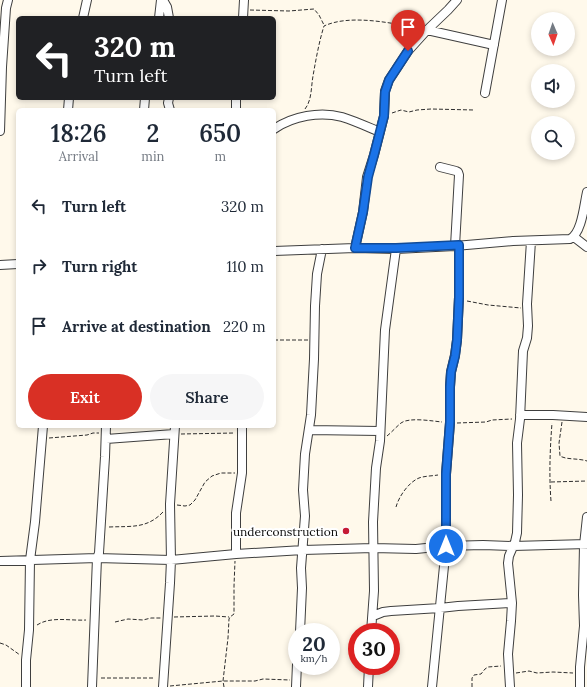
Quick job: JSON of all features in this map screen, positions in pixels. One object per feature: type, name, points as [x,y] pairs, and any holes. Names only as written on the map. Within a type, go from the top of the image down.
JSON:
[{"type":"street","points":[[0,131],[1,67],[8,0]]},
{"type":"street","points":[[83,16],[87,0]]},
{"type":"street","points":[[158,16],[162,0]]},
{"type":"street","points":[[162,0],[167,7],[169,16]]},
{"type":"street","points":[[243,14],[244,0]]},
{"type":"street","points":[[355,248],[363,212],[368,177],[384,116],[385,92],[389,80],[408,51],[457,0]]},
{"type":"street","points":[[485,93],[502,0]]},
{"type":"street","points":[[427,30],[494,46]]},
{"type":"street","points":[[276,128],[283,123],[299,118],[315,115],[330,115],[354,121],[380,132]]},
{"type":"street","points":[[276,123],[283,123]]},
{"type":"street","points":[[432,687],[446,546],[446,474],[450,422],[450,387],[451,372],[455,356],[459,297],[457,245],[459,175],[456,171],[440,167]]},
{"type":"street","points":[[276,251],[396,248],[570,239],[574,237],[579,228],[587,192]]},
{"type":"street","points":[[574,237],[587,247]]},
{"type":"street","points":[[510,687],[508,665],[512,603],[508,563],[517,533],[517,443],[520,417],[523,351],[527,338],[528,326],[527,309],[531,241]]},
{"type":"street","points":[[372,623],[374,591],[373,516],[376,468],[380,441],[385,330],[396,248]]},
{"type":"street","points":[[300,623],[302,588],[301,568],[305,516],[303,490],[305,454],[312,396],[317,274],[322,249]]},
{"type":"street","points":[[0,264],[16,264]]},
{"type":"street","points":[[520,417],[553,415],[587,418]]},
{"type":"street","points":[[26,687],[26,660],[29,630],[30,560],[36,522],[43,428]]},
{"type":"street","points":[[236,554],[236,513],[242,473],[242,429]]},
{"type":"street","points":[[92,683],[97,558],[99,553],[106,433],[175,430],[170,504],[171,560],[164,683]]},
{"type":"street","points":[[309,430],[380,431]]},
{"type":"street","points":[[580,687],[580,667],[584,626],[583,595],[587,517]]},
{"type":"street","points":[[0,561],[97,558],[171,560],[303,550],[373,548],[416,549],[446,546],[483,545],[586,545]]},
{"type":"street","points":[[373,616],[382,612],[391,611],[512,603]]},
{"type":"street","points":[[368,687],[369,675]]},
{"type":"path","points":[[243,14],[314,10],[319,15],[324,26],[310,98],[307,106],[299,118]]},
{"type":"path","points":[[324,26],[331,23],[351,20],[427,30]]},
{"type":"path","points":[[384,116],[401,110],[409,112],[431,109],[474,110]]},
{"type":"path","points":[[459,297],[467,302],[488,306],[527,309]]},
{"type":"path","points":[[276,340],[314,340]]},
{"type":"path","points":[[551,501],[550,455],[553,415]]},
{"type":"path","points":[[562,416],[559,443],[560,456],[587,462]]},
{"type":"path","points":[[380,441],[406,420],[486,422],[520,417]]},
{"type":"path","points":[[175,430],[242,429]]},
{"type":"path","points":[[42,438],[106,433]]},
{"type":"path","points":[[100,528],[143,525],[157,518],[170,504],[186,506],[190,504],[195,500],[205,482],[212,476],[228,472],[242,473]]},
{"type":"path","points":[[396,507],[404,491],[419,478],[446,474]]},
{"type":"path","points":[[550,482],[587,481]]},
{"type":"path","points":[[224,687],[223,681],[228,638],[228,621],[234,614],[236,554]]},
{"type":"path","points":[[115,622],[168,617],[230,617]]},
{"type":"path","points":[[29,630],[44,621],[95,620]]},
{"type":"path","points":[[0,643],[6,645],[26,660]]},
{"type":"path","points":[[472,687],[472,678],[474,675],[481,674],[488,667],[508,665]]},
{"type":"path","points":[[512,673],[529,671],[537,673],[577,672]]},
{"type":"path","points":[[92,683],[160,678],[164,683],[164,686],[223,681],[255,681],[263,679],[296,684]]},
{"type":"place","name":"underconstruction","points":[[346,531]]},
{"type":"route","points":[[408,51],[389,80],[385,92],[384,116],[368,177],[363,212],[355,248],[459,245],[457,340],[451,372],[450,422],[446,474],[446,546]]}]
